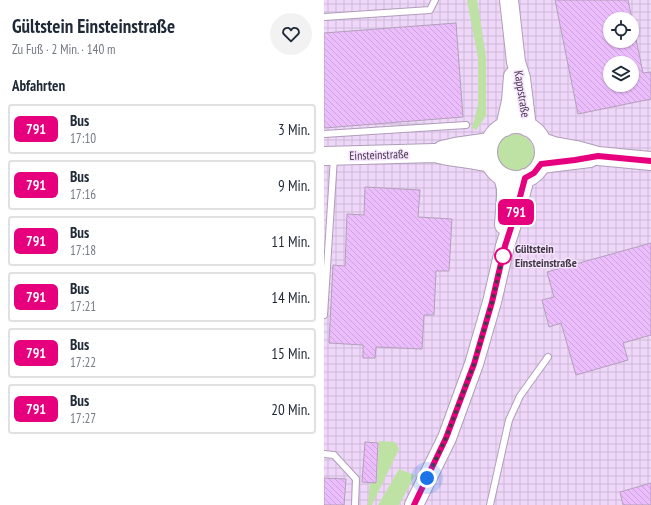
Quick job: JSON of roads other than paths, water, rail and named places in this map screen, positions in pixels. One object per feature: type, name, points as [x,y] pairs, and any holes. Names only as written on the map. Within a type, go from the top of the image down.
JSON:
[{"type":"street","name":"Kappstraße","points":[[509,0],[516,62],[521,78],[527,127]]},
{"type":"street","name":"Kappstraße","points":[[505,127],[511,102],[516,62]]},
{"type":"street","points":[[516,124],[527,127],[536,133],[542,142],[543,153],[541,164],[534,173],[525,178],[514,180],[503,177],[495,171],[490,163],[488,147],[490,142],[496,133],[505,127],[516,124]]},
{"type":"street","name":"Einsteinstraße","points":[[329,156],[435,153],[455,147],[490,142]]},
{"type":"street","points":[[542,142],[598,156],[651,161]]},
{"type":"street","name":"Einsteinstraße","points":[[435,153],[490,163]]},
{"type":"street","points":[[541,164],[598,156]]},
{"type":"street","points":[[503,177],[506,188],[504,228],[505,246]]},
{"type":"street","points":[[414,505],[446,438],[474,364],[492,302],[505,246],[525,178]]},
{"type":"lane","points":[[324,17],[430,10],[435,0]]},
{"type":"lane","points":[[324,134],[466,125]]},
{"type":"lane","points":[[324,315],[329,156]]},
{"type":"lane","points":[[490,505],[509,420],[520,396],[548,357]]},
{"type":"lane","points":[[324,454],[334,455],[356,479],[355,505]]},
{"type":"place","name":"Gültstein Einsteinstraße","points":[[503,256]]}]
